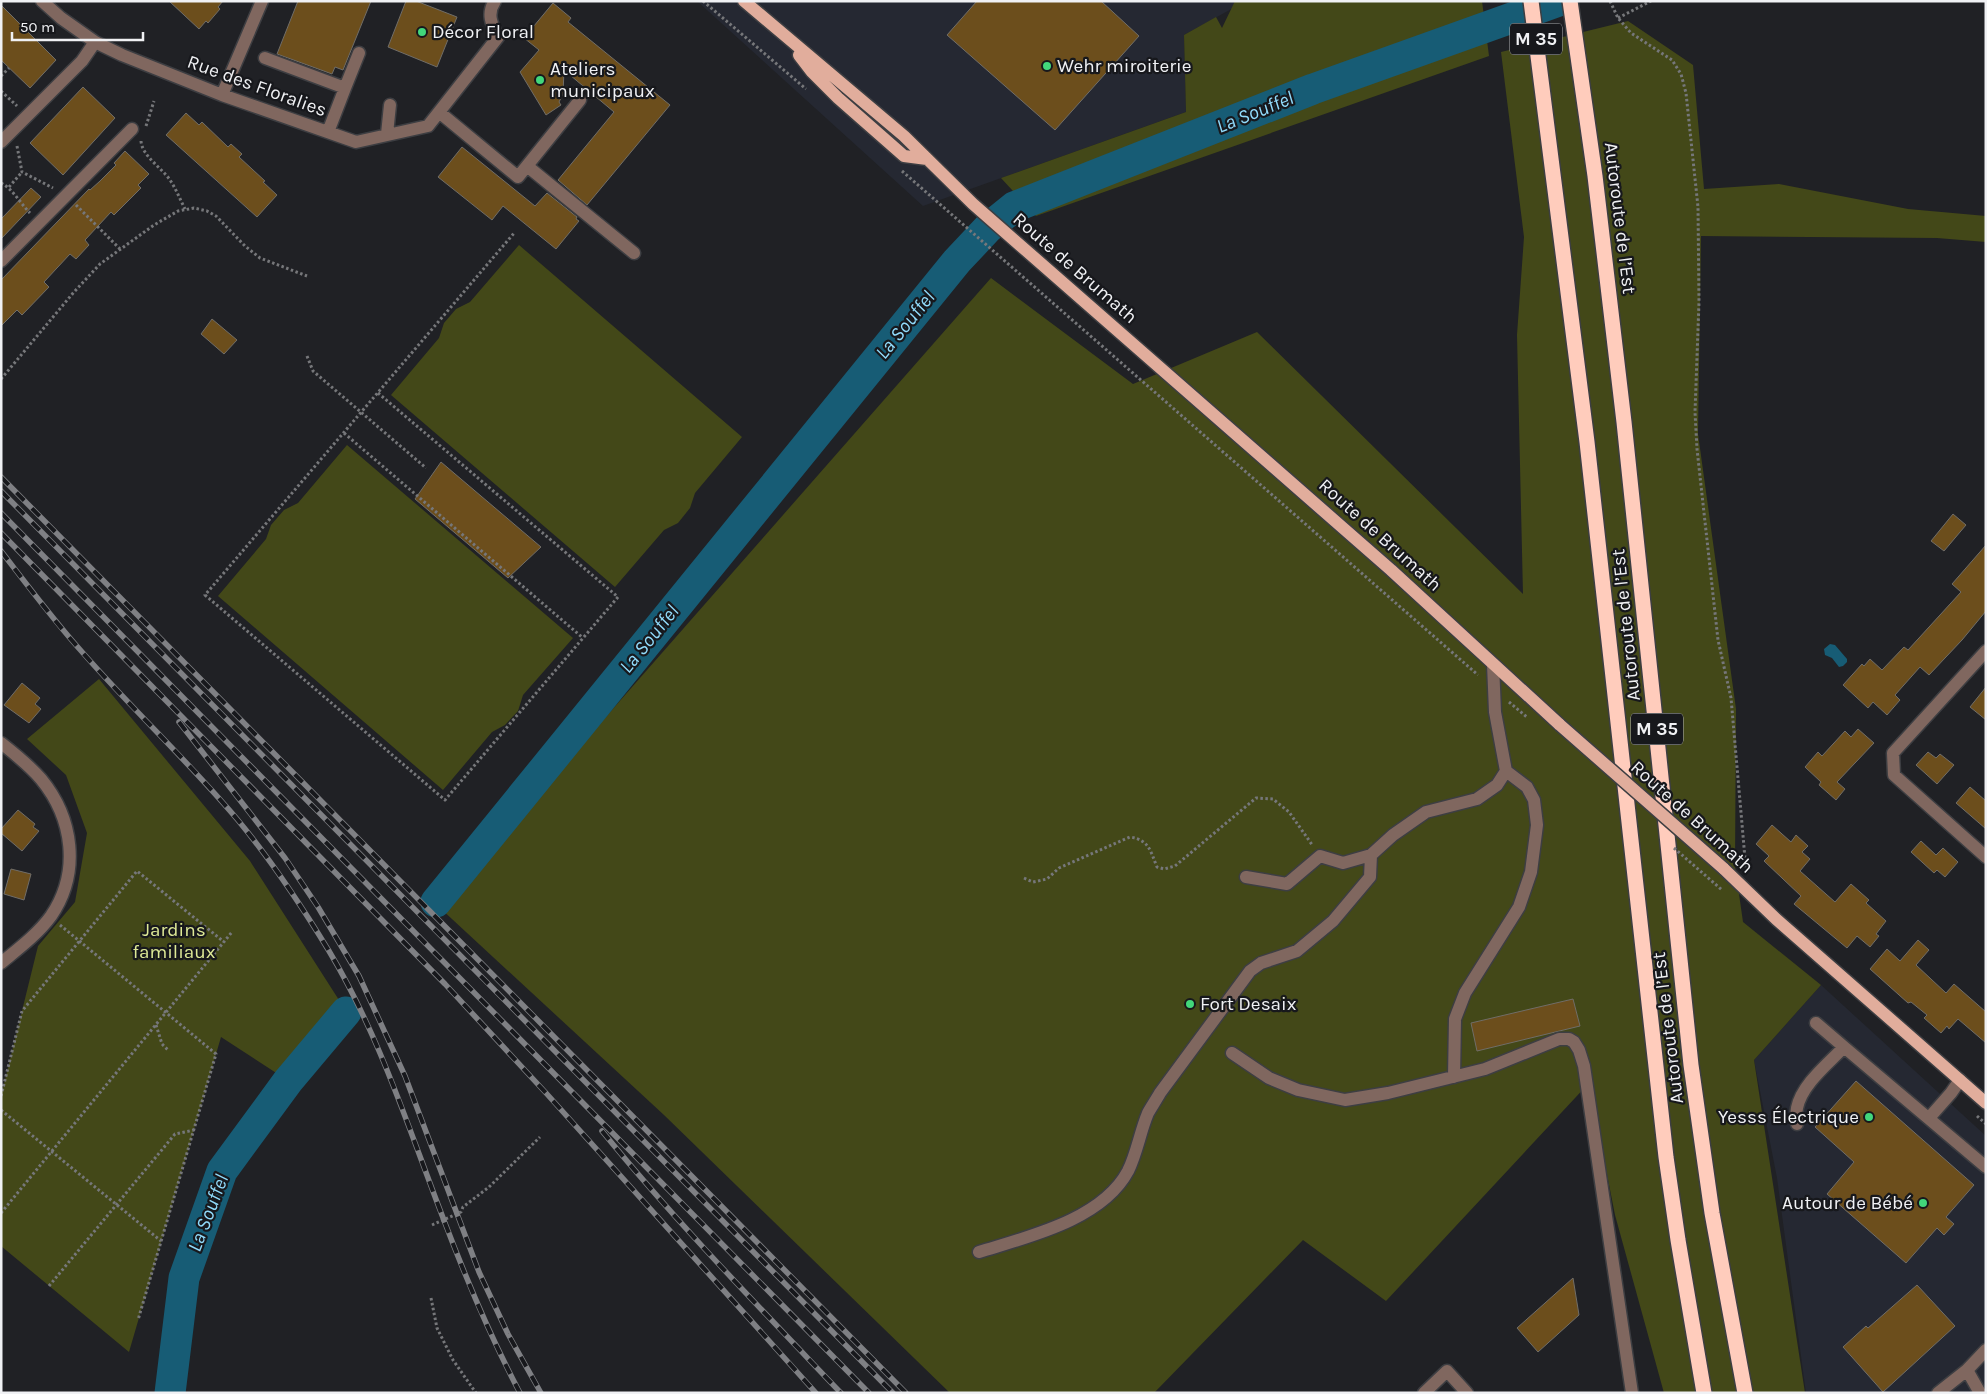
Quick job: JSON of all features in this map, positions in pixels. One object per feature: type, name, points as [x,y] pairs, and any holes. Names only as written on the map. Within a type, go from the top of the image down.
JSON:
[{"type":"highway","name":"Autoroute de l’Est","points":[[1531,1],[1589,462],[1666,1157],[1704,1393]]},
{"type":"highway","name":"Autoroute de l’Est","points":[[1570,1],[1596,186],[1624,422],[1691,1065],[1712,1213],[1746,1393]]},
{"type":"main road","name":"Route de Brumath","points":[[744,1],[904,136],[973,204],[1391,570],[1560,725],[1723,868],[1748,893],[1891,1021],[1986,1103]]},
{"type":"street","name":"Rue des Floralies","points":[[42,1],[61,18],[95,42],[222,95],[356,142],[428,126],[498,37],[490,18],[490,10],[495,1]]},
{"type":"street","points":[[222,95],[262,1]]},
{"type":"street","points":[[1,142],[82,61],[95,42]]},
{"type":"street","points":[[328,132],[358,52]]},
{"type":"street","points":[[265,58],[345,88]]},
{"type":"street","points":[[439,112],[518,177],[580,100]]},
{"type":"street","points":[[387,134],[390,105]]},
{"type":"street","points":[[1,261],[66,195],[139,132]]},
{"type":"street","points":[[527,166],[634,252]]},
{"type":"street","points":[[1986,651],[1894,753],[1894,776],[1986,858]]},
{"type":"street","points":[[1454,1077],[1455,1019],[1465,994],[1519,907],[1531,872],[1536,825],[1534,800],[1527,787],[1506,771],[1495,712],[1493,664]]},
{"type":"street","points":[[1,743],[28,764],[49,790],[60,809],[67,830],[71,858],[68,875],[57,905],[50,917],[35,934],[1,963]]},
{"type":"street","points":[[1246,877],[1287,884],[1320,856],[1343,863],[1371,855],[1393,835],[1426,812],[1477,799],[1497,785],[1506,771]]},
{"type":"street","points":[[979,1252],[1056,1228],[1093,1207],[1118,1186],[1128,1171],[1148,1114],[1160,1093],[1250,972],[1261,963],[1297,951],[1334,921],[1370,877],[1371,855]]},
{"type":"street","points":[[1816,1023],[1986,1167]]},
{"type":"street","points":[[1232,1053],[1269,1078],[1298,1090],[1345,1100],[1388,1093],[1485,1069],[1559,1039],[1569,1039],[1574,1042],[1579,1050],[1584,1066],[1592,1113],[1603,1204],[1632,1393]]},
{"type":"street","points":[[1797,1124],[1797,1108],[1801,1097],[1810,1084],[1844,1048]]},
{"type":"street","points":[[1929,1118],[1960,1080]]},
{"type":"street","points":[[1938,1393],[1967,1370],[1986,1350]]},
{"type":"street","points":[[1967,1370],[1986,1362]]},
{"type":"street","points":[[1967,1370],[1980,1393]]},
{"type":"street","points":[[1424,1393],[1447,1371],[1467,1393]]},
{"type":"path","points":[[1610,1],[1618,18],[1631,33],[1672,60],[1681,74],[1686,93],[1698,207],[1698,311],[1695,412],[1697,449],[1718,640],[1731,698],[1748,893]]},
{"type":"path","points":[[1618,18],[1651,1]]},
{"type":"path","points":[[1,76],[10,68]]},
{"type":"path","points":[[154,101],[139,132],[141,146],[176,189],[185,209]]},
{"type":"path","points":[[16,143],[22,172]]},
{"type":"path","points":[[22,172],[66,195],[120,249]]},
{"type":"path","points":[[8,187],[22,172]]},
{"type":"path","points":[[1,183],[8,187],[20,203],[40,222]]},
{"type":"path","points":[[1,379],[87,277],[120,249],[169,215],[185,209],[207,211],[216,216],[245,246],[260,258],[307,276]]},
{"type":"path","points":[[958,219],[1072,321],[1531,721]]},
{"type":"path","points":[[378,393],[618,597],[445,800],[206,595],[515,232]]},
{"type":"path","points":[[307,356],[313,372],[426,468]]},
{"type":"path","points":[[344,433],[583,638]]},
{"type":"path","points":[[1024,878],[1033,882],[1047,879],[1059,868],[1130,837],[1141,839],[1148,846],[1157,867],[1164,869],[1175,866],[1256,798],[1273,799],[1289,812],[1320,856]]},
{"type":"path","points":[[1,1096],[22,1011],[137,871],[224,942]]},
{"type":"path","points":[[50,917],[216,1054],[138,1320]]},
{"type":"path","points":[[1,1213],[232,932]]},
{"type":"path","points":[[156,1024],[162,1044],[168,1050]]},
{"type":"path","points":[[1,1110],[161,1241]]},
{"type":"path","points":[[50,1286],[176,1134],[194,1130]]},
{"type":"path","points":[[432,1225],[460,1212],[463,1207],[489,1187],[540,1137]]},
{"type":"path","points":[[431,1298],[437,1328],[453,1360],[476,1393]]},
{"type":"shaded area","points":[[697,1],[1246,1],[1184,35],[1186,112],[923,206]]},
{"type":"shaded area","points":[[1821,985],[1986,1136],[1986,1393],[1806,1393],[1777,1178],[1754,1060]]},
{"type":"green space","points":[[1235,1],[1482,1],[1489,56],[1036,216],[1001,178],[1186,112],[1184,35],[1216,17],[1222,28]]},
{"type":"green space","points":[[1628,21],[1693,65],[1704,189],[1779,184],[1908,209],[1986,216],[1986,242],[1937,238],[1701,236],[1698,434],[1736,709],[1735,866],[1743,922],[1821,985],[1754,1060],[1805,1393],[1664,1393],[1615,1215],[1589,1083],[1386,1301],[1303,1240],[1154,1393],[950,1393],[664,1115],[439,907],[991,278],[1133,384],[1257,332],[1523,594],[1517,335],[1524,237],[1501,52]]},
{"type":"green space","points":[[519,245],[742,437],[695,493],[690,508],[678,523],[664,530],[615,587],[391,395],[439,338],[444,323],[456,309],[470,302]]},
{"type":"green space","points":[[347,445],[573,638],[523,695],[518,711],[505,725],[492,732],[443,790],[218,596],[266,539],[271,525],[284,510],[298,503]]},
{"type":"green space","name":"Jardins familiaux","points":[[99,679],[250,861],[346,1011],[287,1080],[221,1037],[129,1352],[1,1246],[1,1096],[38,946],[75,902],[87,833],[66,775],[27,739]]},
{"type":"water","points":[[1830,644],[1835,645],[1847,659],[1843,666],[1839,667],[1832,658],[1825,655],[1824,649]]},
{"type":"building","points":[[169,1],[223,1],[218,7],[220,9],[208,23],[206,21],[199,29]]},
{"type":"building","points":[[298,1],[371,1],[343,70],[335,67],[332,74],[277,54]]},
{"type":"building","name":"Décor Floral","points":[[406,1],[416,1],[457,17],[437,67],[388,47]]},
{"type":"building","name":"Wehr miroiterie","points":[[977,1],[1101,1],[1139,36],[1055,130],[947,35]]},
{"type":"building","points":[[553,3],[571,18],[568,22],[670,105],[587,205],[558,180],[614,112],[564,70],[563,94],[559,102],[561,105],[546,115],[520,72],[539,50],[524,38]]},
{"type":"building","points":[[1,5],[56,60],[30,88],[1,60]]},
{"type":"building","points":[[83,87],[115,118],[63,175],[30,143]]},
{"type":"building","points":[[186,113],[199,125],[202,122],[228,147],[231,144],[242,154],[239,157],[277,195],[257,217],[166,135]]},
{"type":"building","points":[[462,147],[535,206],[547,193],[577,217],[576,219],[579,221],[556,249],[503,206],[492,220],[438,177]]},
{"type":"building","points":[[125,151],[149,174],[138,185],[141,188],[114,215],[111,212],[85,240],[89,245],[76,259],[70,254],[44,282],[49,287],[22,315],[17,310],[1,326],[1,280],[89,189],[116,165],[114,163]]},
{"type":"building","points":[[31,188],[41,197],[1,239],[1,219]]},
{"type":"building","points":[[212,319],[237,340],[224,354],[201,334]]},
{"type":"building","points":[[441,462],[541,547],[508,578],[415,499]]},
{"type":"building","points":[[1953,514],[1966,525],[1944,551],[1931,541]]},
{"type":"building","points":[[1986,545],[1986,611],[1929,675],[1920,667],[1895,695],[1900,700],[1887,715],[1873,702],[1868,708],[1843,685],[1862,664],[1864,666],[1870,659],[1882,670],[1904,647],[1908,650],[1961,592],[1952,584]]},
{"type":"building","points":[[22,683],[40,698],[35,704],[41,709],[29,723],[4,705]]},
{"type":"building","points":[[1986,687],[1986,720],[1970,707]]},
{"type":"building","points":[[1858,729],[1874,743],[1837,782],[1845,789],[1836,800],[1819,785],[1821,782],[1805,767],[1818,752],[1822,756],[1845,731],[1851,737]]},
{"type":"building","points":[[1928,752],[1936,758],[1940,754],[1954,765],[1937,784],[1916,765]]},
{"type":"building","points":[[1970,787],[1986,801],[1986,829],[1956,803]]},
{"type":"building","points":[[18,810],[35,824],[33,827],[39,831],[22,851],[1,833],[1,829]]},
{"type":"building","points":[[1772,825],[1791,842],[1796,835],[1808,846],[1802,852],[1810,859],[1800,871],[1835,902],[1851,884],[1869,900],[1866,903],[1886,921],[1876,934],[1879,936],[1870,947],[1857,936],[1847,948],[1794,904],[1801,896],[1764,861],[1769,856],[1756,844]]},
{"type":"building","points":[[1921,841],[1936,855],[1943,848],[1958,862],[1945,877],[1937,870],[1934,873],[1911,852]]},
{"type":"building","points":[[11,869],[31,874],[24,900],[4,894]]},
{"type":"building","points":[[1918,940],[1929,950],[1916,965],[1946,993],[1954,984],[1986,1012],[1986,1043],[1958,1019],[1949,1029],[1947,1026],[1941,1033],[1924,1018],[1927,1015],[1911,1002],[1908,1003],[1870,969],[1887,949],[1900,961]]},
{"type":"building","points":[[1573,999],[1580,1026],[1477,1051],[1471,1023]]},
{"type":"building","points":[[1856,1081],[1974,1185],[1946,1217],[1954,1224],[1944,1235],[1937,1228],[1906,1263],[1827,1194],[1854,1162],[1815,1127]]},
{"type":"building","points":[[1573,1278],[1579,1315],[1538,1352],[1517,1328]]},
{"type":"building","points":[[1917,1285],[1955,1326],[1883,1392],[1843,1347]]},
{"type":"waterway","name":"La Souffel","points":[[436,902],[957,261],[988,228],[1014,207],[1313,89],[1559,1]]},
{"type":"waterway","name":"La Souffel","points":[[170,1393],[184,1278],[222,1171],[288,1081],[346,1012]]},
{"type":"railway","points":[[1,477],[906,1393]]},
{"type":"railway","points":[[1,491],[893,1393]]},
{"type":"railway","points":[[1,513],[869,1393]]},
{"type":"railway","points":[[1,533],[445,984],[546,1093],[816,1393]]},
{"type":"railway","points":[[1,551],[72,641],[237,819],[274,867],[329,951],[364,1016],[379,1050],[471,1288],[520,1393]]},
{"type":"railway","points":[[179,722],[285,858],[318,907],[359,976],[405,1076],[479,1272],[508,1334],[541,1393]]},
{"type":"railway","points":[[602,1131],[689,1232],[841,1393]]},
{"type":"place","name":"Décor Floral","points":[[422,32]]},
{"type":"place","name":"Wehr miroiterie","points":[[1047,66]]},
{"type":"place","name":"Ateliers municipaux","points":[[540,80]]},
{"type":"place","name":"Fort Desaix","points":[[1190,1004]]},
{"type":"place","name":"Yesss Électrique","points":[[1869,1117]]},
{"type":"place","name":"Autour de Bébé","points":[[1923,1203]]}]
